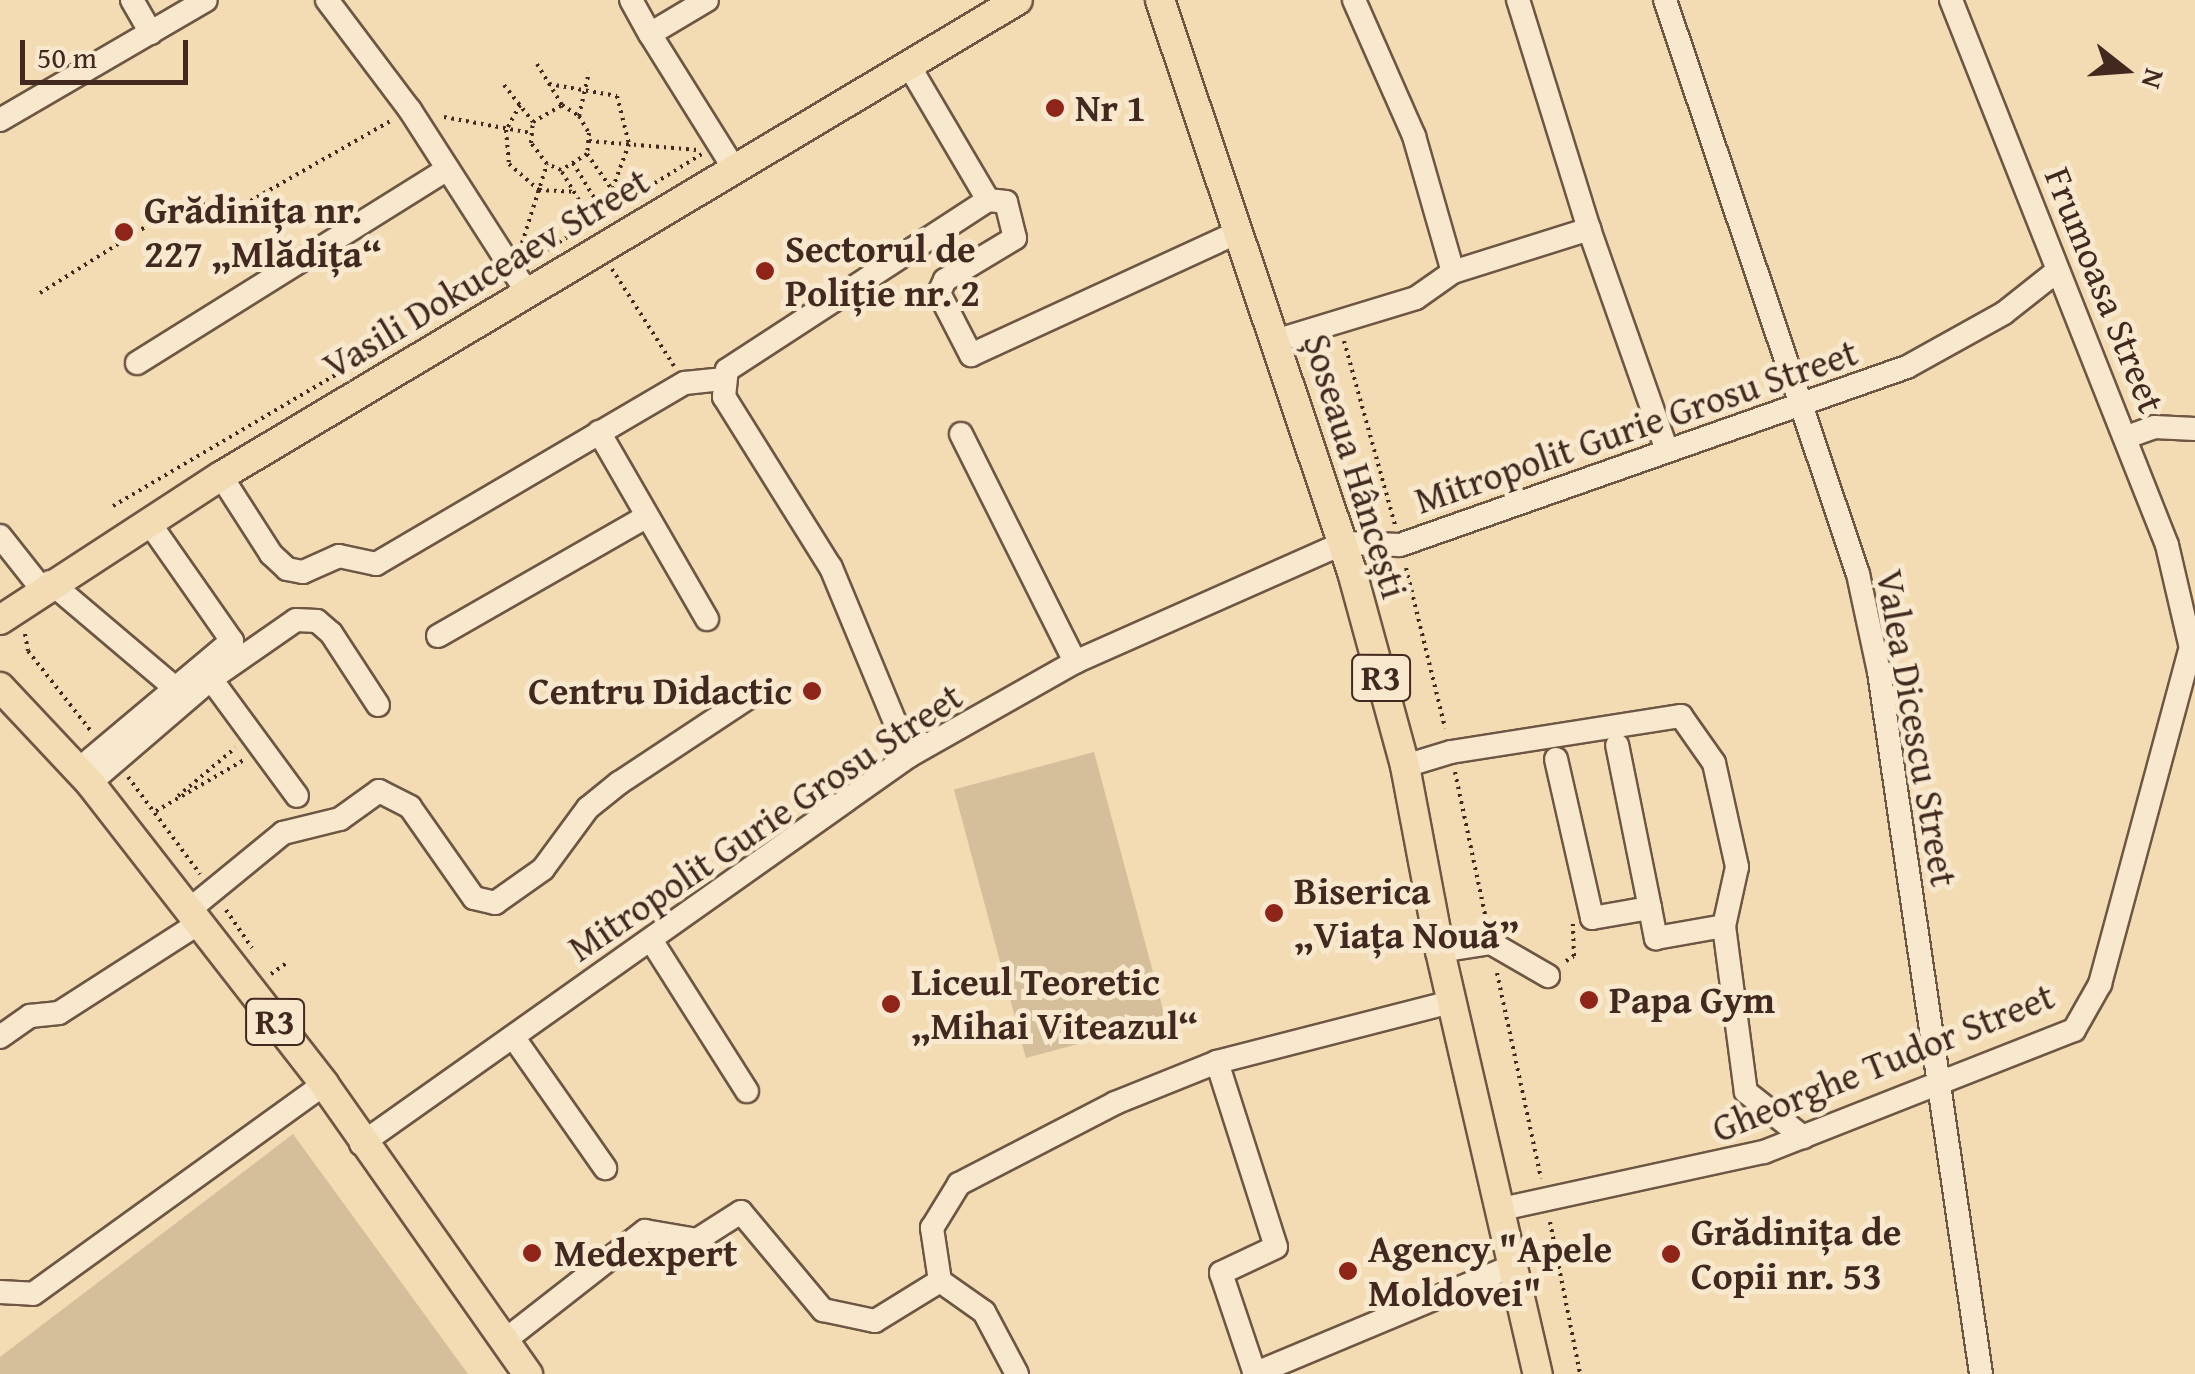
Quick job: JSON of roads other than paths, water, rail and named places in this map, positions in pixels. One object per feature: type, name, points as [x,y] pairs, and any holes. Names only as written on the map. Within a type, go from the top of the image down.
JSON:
[{"type":"main road","name":"Vasili Dokuceaev Street","points":[[0,620],[45,585],[630,214],[733,167],[1018,0]]},
{"type":"main road","name":"Șoseaua Hâncești","points":[[1160,0],[1344,543],[1405,766],[1440,952],[1538,1374]]},
{"type":"main road","name":"R3","points":[[0,687],[84,776],[324,1084],[361,1144],[528,1374]]},
{"type":"street","points":[[132,0],[151,33]]},
{"type":"street","points":[[0,120],[206,0]]},
{"type":"street","points":[[327,0],[410,110],[520,281]]},
{"type":"street","points":[[631,0],[733,167]]},
{"type":"street","points":[[650,34],[708,0]]},
{"type":"street","points":[[1354,0],[1414,136],[1453,272]]},
{"type":"street","points":[[1518,0],[1589,229],[1667,451]]},
{"type":"street","name":"Valea Dicescu Street","points":[[1664,0],[1858,574],[1879,672],[1980,1374]]},
{"type":"street","name":"Frumoasa Street","points":[[1951,0],[2167,544],[2193,657]]},
{"type":"street","points":[[908,64],[988,200]]},
{"type":"street","points":[[137,364],[448,169]]},
{"type":"street","points":[[222,476],[271,554],[303,572],[339,556],[376,564],[685,383],[722,378],[736,360],[911,256],[988,200],[1006,202],[1015,238],[945,280],[939,293],[971,354],[1240,231]]},
{"type":"street","points":[[1278,340],[1416,298],[1453,272],[1589,229]]},
{"type":"street","name":"Mitropolit Gurie Grosu Street","points":[[361,1144],[909,756],[1075,662],[1344,543],[1400,546],[1802,407],[1948,348],[2057,271]]},
{"type":"street","points":[[722,378],[735,419],[832,568],[909,756]]},
{"type":"street","points":[[2127,437],[2154,427],[2195,429]]},
{"type":"street","points":[[599,432],[707,620]]},
{"type":"street","points":[[961,434],[1075,662]]},
{"type":"street","points":[[438,636],[646,518]]},
{"type":"street","points":[[110,754],[175,688],[232,641],[148,522]]},
{"type":"street","points":[[0,536],[45,585],[175,688]]},
{"type":"street","points":[[84,776],[284,625],[309,618],[331,632],[378,705]]},
{"type":"street","name":"Gheorghe Tudor Street","points":[[1502,1209],[1709,1168],[1803,1137],[2066,1036],[2094,1002],[2193,657]]},
{"type":"street","points":[[212,679],[297,796]]},
{"type":"street","points":[[0,1037],[30,1016],[59,1013],[194,916],[212,890],[283,833],[340,819],[379,791],[410,807],[474,898],[495,903],[543,869],[588,808],[618,782],[755,693]]},
{"type":"street","points":[[1405,766],[1451,752],[1681,716],[1714,763],[1737,867],[1724,926],[1746,1092],[1803,1137]]},
{"type":"street","points":[[1617,746],[1656,938],[1724,926]]},
{"type":"street","points":[[1556,759],[1592,918],[1650,908]]},
{"type":"street","points":[[652,940],[746,1091]]},
{"type":"street","points":[[1440,952],[1491,943],[1548,976]]},
{"type":"street","points":[[1016,1374],[984,1312],[940,1281],[932,1228],[959,1184],[1116,1104],[1217,1062],[1451,1002]]},
{"type":"street","points":[[514,1038],[605,1168]]},
{"type":"street","points":[[1217,1062],[1276,1247],[1222,1273],[1255,1374],[1515,1265]]},
{"type":"street","points":[[0,1292],[33,1294],[324,1084]]},
{"type":"street","points":[[504,1341],[644,1231],[697,1240],[740,1212],[823,1310],[875,1320],[940,1281]]},
{"type":"place","name":"Nr 1","points":[[1055,108]]},
{"type":"place","name":"Grădinița nr. 227 „Mlădița“","points":[[124,232]]},
{"type":"place","name":"Sectorul de Poliție nr. 2","points":[[765,271]]},
{"type":"place","name":"Centru Didactic","points":[[812,691]]},
{"type":"place","name":"Biserica „Viața Nouă”","points":[[1274,913]]},
{"type":"place","name":"Papa Gym","points":[[1589,1000]]},
{"type":"place","name":"Liceul Teoretic „Mihai Viteazul“","points":[[891,1004]]},
{"type":"place","name":"Medexpert","points":[[532,1253]]},
{"type":"place","name":"Grădinița de Copii nr. 53","points":[[1671,1254]]},
{"type":"place","name":"Agency \"Apele Moldovei\"","points":[[1348,1271]]}]
